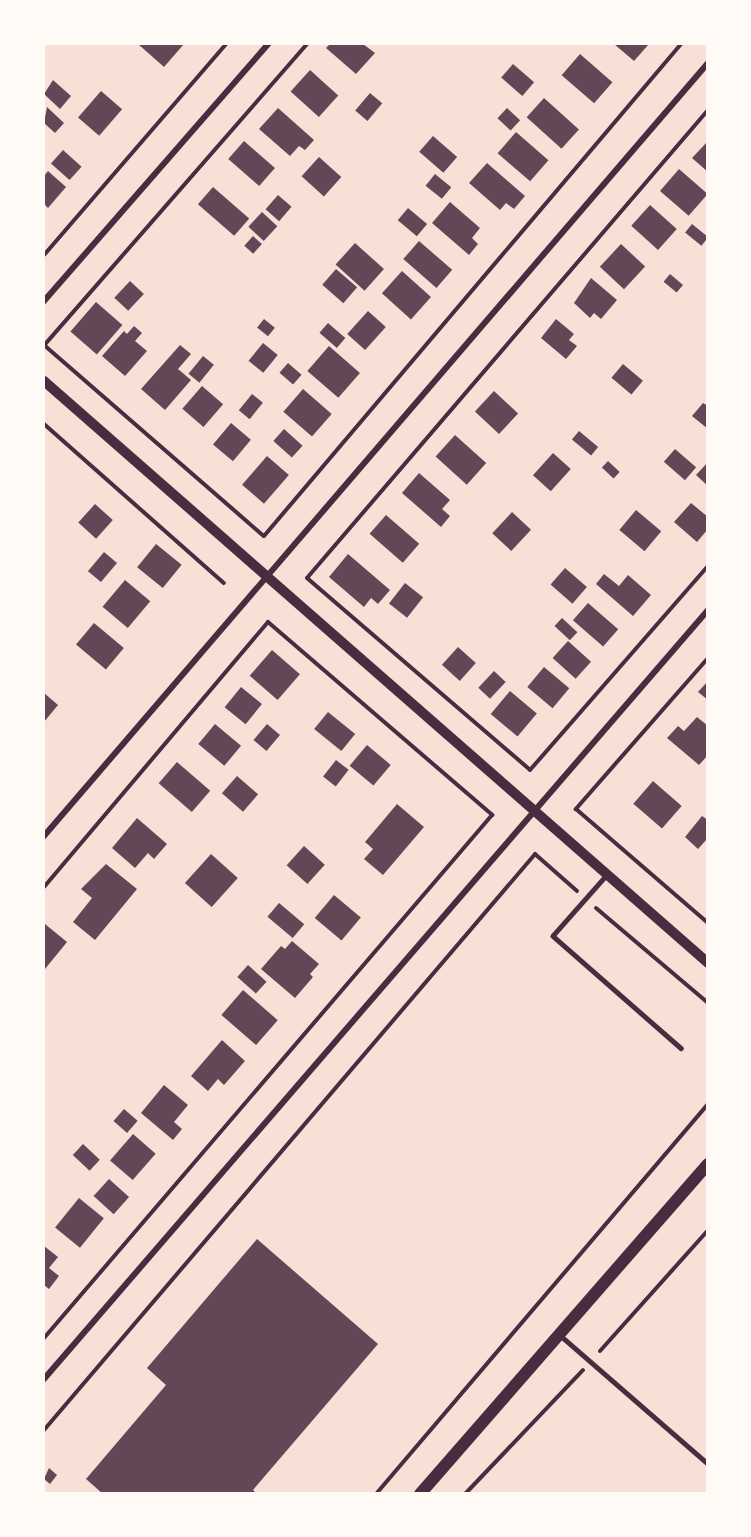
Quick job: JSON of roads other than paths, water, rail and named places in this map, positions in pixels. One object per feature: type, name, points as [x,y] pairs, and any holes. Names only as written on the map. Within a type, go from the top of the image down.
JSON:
[{"type":"main road","points":[[420,1494],[708,1164]]},
{"type":"street","points":[[44,301],[268,44]]},
{"type":"street","points":[[44,836],[708,63]]},
{"type":"street","points":[[44,381],[708,963]]},
{"type":"street","points":[[44,1379],[708,610]]},
{"type":"lane","points":[[607,875],[553,936],[681,1048]]},
{"type":"lane","points":[[559,1334],[707,1464]]}]
